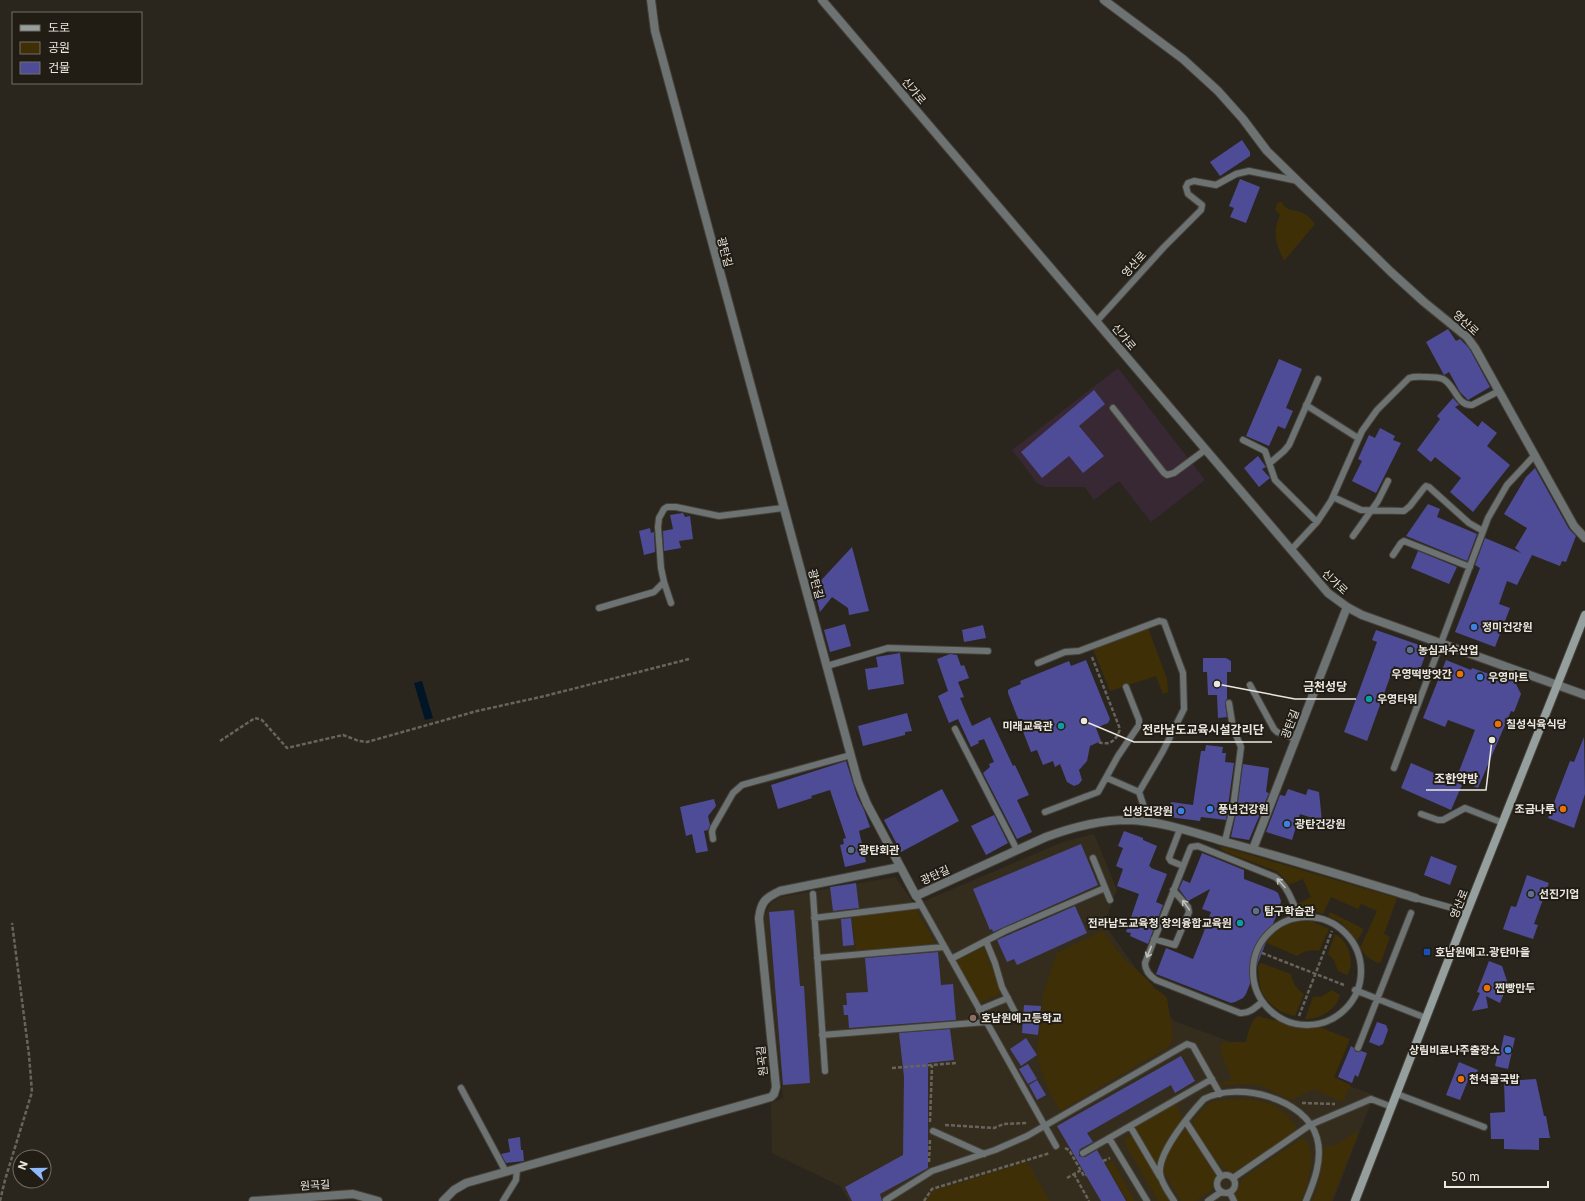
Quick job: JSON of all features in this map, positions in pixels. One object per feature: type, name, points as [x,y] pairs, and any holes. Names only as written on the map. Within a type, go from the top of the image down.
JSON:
[{"type":"main road","name":"영산로","points":[[1355,1201],[1467,912],[1585,615]]},
{"type":"street","name":"광탄길","points":[[651,0],[655,31],[858,782],[867,804],[916,896],[1046,837],[1086,824],[1105,821],[1129,820],[1149,822],[1225,841],[1416,898]]},
{"type":"street","name":"신가로","points":[[822,0],[1328,593],[1347,608],[1362,615],[1585,695]]},
{"type":"street","name":"영산로","points":[[1104,0],[1183,59],[1218,91],[1243,119],[1267,151],[1298,182],[1424,302],[1467,337],[1476,348],[1534,456],[1574,526],[1585,538]]},
{"type":"street","name":"광탄길","points":[[1253,849],[1347,608]]},
{"type":"street","name":"원곡길","points":[[443,1201],[459,1186],[771,1097],[774,1094],[776,1087],[759,918],[763,902],[770,895],[780,891],[900,867]]},
{"type":"street","name":"원곡길","points":[[253,1201],[353,1194],[378,1201]]},
{"type":"lane","name":"영산로","points":[[1096,322],[1164,247],[1201,210],[1202,205],[1188,194],[1186,187],[1188,183],[1194,181],[1216,185],[1236,174],[1249,171],[1298,182]]},
{"type":"lane","points":[[1291,550],[1317,522],[1333,496],[1358,438],[1369,419],[1408,378],[1442,378],[1449,384],[1461,400],[1469,405],[1472,405],[1499,391]]},
{"type":"lane","points":[[1270,463],[1284,451],[1289,444],[1318,379]]},
{"type":"lane","points":[[1306,405],[1358,438]]},
{"type":"lane","points":[[1113,408],[1167,475],[1174,473],[1205,450]]},
{"type":"lane","points":[[1243,440],[1265,451],[1276,481],[1317,522]]},
{"type":"lane","points":[[1394,768],[1493,507],[1503,490],[1534,456]]},
{"type":"lane","points":[[1353,536],[1371,510],[1388,481]]},
{"type":"lane","points":[[1333,496],[1357,508],[1404,511],[1426,486],[1432,489],[1469,523],[1483,531]]},
{"type":"lane","points":[[671,603],[661,568],[658,527],[659,518],[664,509],[671,506],[719,516],[783,508]]},
{"type":"lane","points":[[1393,555],[1404,541],[1470,567]]},
{"type":"lane","points":[[599,608],[654,592],[664,582]]},
{"type":"lane","points":[[1038,663],[1065,652],[1079,651],[1162,621],[1183,672],[1184,709],[1164,751],[1139,792]]},
{"type":"lane","points":[[827,666],[888,648],[988,651]]},
{"type":"lane","points":[[1250,685],[1274,729],[1277,732],[1296,739]]},
{"type":"lane","points":[[1045,812],[1100,790],[1118,756],[1139,725],[1139,720],[1126,687]]},
{"type":"lane","points":[[1225,841],[1233,808],[1241,747],[1233,728],[1229,703]]},
{"type":"lane","points":[[955,730],[1017,850]]},
{"type":"lane","points":[[713,839],[712,832],[714,828],[733,793],[742,785],[851,755]]},
{"type":"lane","points":[[1107,778],[1139,792],[1149,822]]},
{"type":"lane","points":[[1421,814],[1438,820],[1443,820],[1465,808],[1503,823]]},
{"type":"lane","points":[[1180,829],[1169,858],[1171,861],[1183,866]]},
{"type":"lane","points":[[1262,1002],[1250,1011],[1243,1013],[1152,978],[1146,969],[1145,963],[1188,852],[1192,847],[1198,846],[1275,877],[1282,882],[1287,890],[1298,917]]},
{"type":"lane","points":[[1093,858],[1110,900]]},
{"type":"lane","points":[[951,959],[1011,928],[1105,888]]},
{"type":"lane","points":[[1154,939],[1174,945],[1189,912],[1188,907],[1173,890]]},
{"type":"lane","points":[[813,894],[825,1071]]},
{"type":"lane","points":[[916,896],[1057,1148]]},
{"type":"lane","points":[[1416,898],[1467,912]]},
{"type":"lane","points":[[814,918],[921,905]]},
{"type":"lane","points":[[1358,1048],[1411,913]]},
{"type":"lane","points":[[1298,917],[1324,920],[1341,929],[1360,958],[1360,977],[1355,990],[1350,1003],[1344,1010],[1338,1015],[1322,1023],[1305,1025],[1288,1022],[1273,1013],[1262,1002],[1254,984],[1253,967],[1257,950],[1267,935],[1281,924],[1291,919],[1298,917]]},
{"type":"lane","points":[[986,941],[995,963],[1002,987],[1019,1020]]},
{"type":"lane","points":[[817,958],[944,947]]},
{"type":"lane","points":[[1355,990],[1426,1018]]},
{"type":"lane","points":[[979,1010],[1008,998]]},
{"type":"lane","points":[[822,1035],[986,1022]]},
{"type":"lane","points":[[886,1200],[932,1171],[984,1154],[1027,1136],[1044,1124],[1187,1044],[1193,1046],[1220,1094]]},
{"type":"lane","points":[[1083,1153],[1212,1079]]},
{"type":"lane","points":[[461,1088],[506,1172]]},
{"type":"lane","points":[[1162,1180],[1160,1174],[1162,1160],[1172,1140],[1204,1099],[1211,1095],[1245,1092],[1278,1099],[1294,1108],[1310,1125],[1318,1139],[1319,1149],[1315,1178],[1306,1201]]},
{"type":"lane","points":[[1397,1094],[1484,1127]]},
{"type":"lane","points":[[1233,1178],[1310,1125],[1371,1099],[1392,1107]]},
{"type":"lane","points":[[1186,1122],[1221,1176]]},
{"type":"lane","points":[[1130,1126],[1174,1201]]},
{"type":"lane","points":[[931,1131],[984,1154]]},
{"type":"lane","points":[[1109,1138],[1147,1201]]},
{"type":"lane","points":[[503,1201],[516,1180],[517,1169]]},
{"type":"lane","points":[[1221,1192],[1218,1190],[1216,1184],[1221,1176],[1227,1175],[1233,1178]]},
{"type":"lane","points":[[1230,1193],[1235,1187],[1233,1178]]},
{"type":"lane","points":[[1208,1201],[1221,1192],[1230,1193]]},
{"type":"lane","points":[[1230,1193],[1234,1201]]},
{"type":"path","points":[[1092,657],[1120,729],[1115,740],[1110,744],[1098,742]]},
{"type":"path","points":[[220,741],[255,718],[262,720],[287,748],[343,735],[359,741],[367,742],[477,711],[552,694],[689,659]]},
{"type":"path","points":[[0,1201],[4,1180],[32,1092],[29,1054],[12,923]]},
{"type":"path","points":[[1298,1016],[1332,931]]},
{"type":"path","points":[[1262,953],[1344,985]]},
{"type":"path","points":[[892,1068],[957,1063]]},
{"type":"path","points":[[930,1124],[932,1065]]},
{"type":"path","points":[[938,1124],[994,1128],[1004,1124],[1044,1124]]},
{"type":"path","points":[[929,1168],[931,1131]]},
{"type":"path","points":[[1057,1148],[1068,1148],[1084,1176],[1086,1175]]},
{"type":"path","points":[[924,1201],[932,1189],[1051,1153]]},
{"type":"path","points":[[1067,1178],[1081,1170]]},
{"type":"path","points":[[1074,1174],[1089,1201]]},
{"type":"shaded area","points":[[1118,368],[1205,480],[1151,522],[1119,481],[1094,500],[1085,487],[1046,487],[1037,483],[1012,450]]},
{"type":"shaded area","name":"호남원예고등학교","points":[[1094,834],[1117,890],[1104,924],[1174,1021],[1374,1095],[1333,1201],[849,1201],[840,1186],[772,1153],[771,1103],[783,1098],[764,916],[771,903],[781,897],[895,877],[915,905],[1063,842]]},
{"type":"green space","points":[[1278,202],[1282,202],[1288,209],[1306,215],[1315,224],[1284,261],[1276,238],[1276,228],[1280,215],[1275,209]]},
{"type":"green space","points":[[1148,628],[1167,679],[1168,692],[1163,694],[1156,676],[1110,691],[1093,649]]},
{"type":"green space","points":[[1220,846],[1397,898],[1384,934],[1390,937],[1381,962],[1377,963],[1366,956],[1360,948],[1377,911],[1361,904],[1358,909],[1331,897],[1323,914],[1305,909],[1298,904],[1311,897],[1303,879],[1289,885],[1276,871],[1226,852],[1221,849]]},
{"type":"green space","points":[[916,909],[935,943],[856,952],[852,916]]},
{"type":"green space","points":[[1330,912],[1362,928],[1363,931],[1357,941],[1341,922],[1328,916]]},
{"type":"green space","points":[[1298,921],[1311,921],[1329,929],[1319,951],[1307,951],[1297,956],[1267,943],[1268,939],[1275,932],[1284,926]]},
{"type":"green space","points":[[1103,931],[1126,961],[1147,979],[1155,989],[1167,998],[1173,1035],[1172,1042],[1167,1048],[1060,1111],[1049,1090],[1038,1061],[1037,1053],[1043,994],[1057,953]]},
{"type":"green space","points":[[1335,934],[1344,941],[1351,958],[1350,970],[1347,975],[1338,971],[1334,960],[1328,954]]},
{"type":"green space","points":[[983,947],[1002,993],[979,1003],[956,961]]},
{"type":"green space","points":[[1261,963],[1291,974],[1295,986],[1304,994],[1295,1016],[1284,1013],[1274,1007],[1266,999],[1260,984],[1258,966]]},
{"type":"green space","points":[[1332,990],[1340,995],[1332,1009],[1322,1016],[1305,1019],[1313,997],[1321,997]]},
{"type":"green space","points":[[1258,1016],[1294,1027],[1319,1027],[1350,1039],[1334,1077],[1351,1085],[1343,1102],[1313,1089],[1291,1100],[1259,1085],[1241,1084],[1220,1086],[1219,1084],[1232,1079],[1220,1051],[1221,1044],[1224,1042],[1246,1042],[1251,1024]]},
{"type":"green space","points":[[1246,1099],[1268,1103],[1286,1114],[1296,1127],[1294,1132],[1234,1172],[1227,1170],[1215,1160],[1193,1125],[1195,1117],[1210,1102]]},
{"type":"green space","points":[[1175,1103],[1183,1119],[1167,1143],[1157,1164],[1135,1128]]},
{"type":"green space","points":[[1186,1129],[1189,1130],[1216,1176],[1211,1191],[1195,1201],[1181,1201],[1163,1171],[1174,1141],[1181,1132]]},
{"type":"green space","points":[[1357,1131],[1358,1134],[1331,1201],[1312,1201],[1319,1182],[1324,1147],[1337,1145]]},
{"type":"green space","points":[[1132,1135],[1170,1201],[1158,1201],[1123,1140]]},
{"type":"green space","points":[[1302,1138],[1307,1143],[1311,1158],[1309,1178],[1301,1201],[1238,1201],[1235,1191],[1242,1179]]},
{"type":"green space","points":[[1112,1161],[1135,1201],[1127,1201],[1106,1164]]},
{"type":"green space","points":[[1027,1162],[1050,1201],[926,1201],[932,1191]]},
{"type":"water","points":[[422,681],[433,718],[425,720],[414,683]]},
{"type":"building","points":[[1242,140],[1250,152],[1250,156],[1220,176],[1210,162]]},
{"type":"building","points":[[1240,179],[1260,187],[1246,223],[1230,217],[1234,208],[1229,206]]},
{"type":"building","points":[[1448,329],[1456,341],[1460,339],[1469,348],[1490,387],[1468,400],[1460,392],[1449,372],[1444,375],[1426,342]]},
{"type":"building","points":[[1279,359],[1302,369],[1286,408],[1293,411],[1285,429],[1278,426],[1269,446],[1246,436]]},
{"type":"building","points":[[1094,390],[1105,404],[1079,426],[1104,456],[1083,473],[1069,456],[1042,478],[1021,452]]},
{"type":"building","points":[[1453,398],[1459,405],[1455,407],[1478,427],[1482,421],[1497,433],[1487,446],[1510,465],[1473,512],[1450,492],[1461,478],[1435,457],[1431,462],[1417,450],[1440,419],[1437,416]]},
{"type":"building","points":[[1380,428],[1395,436],[1393,440],[1401,443],[1376,493],[1352,481],[1362,461],[1358,459],[1369,435],[1375,438]]},
{"type":"building","points":[[1258,456],[1266,467],[1262,469],[1270,478],[1259,487],[1244,468]]},
{"type":"building","points":[[1535,468],[1569,529],[1576,536],[1566,562],[1562,561],[1560,566],[1532,555],[1517,585],[1507,581],[1499,604],[1510,608],[1495,647],[1455,632],[1480,568],[1475,565],[1485,538],[1521,553],[1515,548],[1527,528],[1504,514],[1526,477]]},
{"type":"building","points":[[1428,504],[1440,509],[1437,517],[1477,534],[1467,561],[1406,536]]},
{"type":"building","points":[[683,513],[685,517],[690,516],[693,539],[679,541],[681,548],[664,551],[663,531],[673,529],[670,515]]},
{"type":"building","points":[[650,528],[651,533],[654,532],[655,552],[644,555],[639,531]]},
{"type":"building","points":[[852,547],[869,611],[849,615],[848,608],[832,597],[820,612],[814,588]]},
{"type":"building","points":[[1418,551],[1457,567],[1449,584],[1411,568]]},
{"type":"building","points":[[845,624],[851,646],[830,652],[824,630]]},
{"type":"building","points":[[983,625],[986,638],[964,642],[962,630]]},
{"type":"building","points":[[1376,630],[1428,648],[1418,675],[1394,666],[1367,741],[1344,732],[1377,642],[1372,640]]},
{"type":"building","points":[[900,653],[904,684],[868,690],[865,669],[878,667],[876,657]]},
{"type":"building","points":[[950,654],[957,655],[961,666],[964,665],[969,678],[958,682],[964,697],[960,698],[972,726],[990,717],[1013,766],[1015,765],[1029,795],[1017,800],[1032,832],[1017,839],[983,773],[990,767],[989,764],[994,762],[984,739],[978,741],[979,743],[971,747],[958,719],[949,723],[938,696],[948,691],[937,659]]},
{"type":"building","points":[[1203,658],[1226,658],[1231,661],[1231,672],[1227,672],[1227,699],[1225,703],[1227,717],[1218,718],[1217,695],[1208,695],[1207,672],[1203,672]]},
{"type":"building","name":"미래교육관","points":[[1086,660],[1110,719],[1108,723],[1096,728],[1101,741],[1090,746],[1087,761],[1079,770],[1082,780],[1079,784],[1074,786],[1067,782],[1060,764],[1055,767],[1053,761],[1043,765],[1037,750],[1031,752],[1008,690],[1021,684],[1020,681],[1069,661],[1071,666]]},
{"type":"building","points":[[1446,660],[1471,670],[1472,668],[1504,679],[1506,673],[1511,674],[1521,694],[1514,712],[1511,711],[1478,788],[1456,779],[1475,730],[1448,720],[1445,727],[1423,718]]},
{"type":"building","points":[[907,713],[912,731],[905,732],[905,735],[863,746],[858,726]]},
{"type":"building","points":[[1584,737],[1585,794],[1574,828],[1548,818],[1570,761],[1574,762]]},
{"type":"building","points":[[1206,745],[1223,747],[1222,753],[1226,753],[1225,762],[1234,763],[1226,820],[1201,817],[1200,821],[1169,817],[1171,802],[1193,805],[1201,751],[1205,751]]},
{"type":"building","points":[[846,761],[857,796],[870,827],[859,831],[866,862],[845,867],[840,845],[844,844],[843,839],[846,838],[830,790],[811,796],[812,798],[778,809],[771,785]]},
{"type":"building","points":[[1411,763],[1462,785],[1451,810],[1401,788]]},
{"type":"building","points":[[1243,764],[1269,768],[1266,792],[1269,793],[1249,840],[1231,837],[1237,809]]},
{"type":"building","points":[[942,789],[959,821],[901,852],[884,820]]},
{"type":"building","points":[[1288,789],[1306,795],[1308,789],[1319,792],[1322,821],[1300,814],[1292,840],[1266,832],[1280,795],[1285,796]]},
{"type":"building","points":[[714,799],[716,806],[708,816],[710,825],[708,830],[704,831],[708,851],[696,853],[692,834],[686,836],[680,807]]},
{"type":"building","points":[[994,815],[1008,843],[986,855],[971,826]]},
{"type":"building","points":[[1124,831],[1143,838],[1143,840],[1157,846],[1149,866],[1167,874],[1156,902],[1163,905],[1148,944],[1130,936],[1131,933],[1126,932],[1139,894],[1117,886],[1123,869],[1116,866],[1123,848],[1118,846]]},
{"type":"building","points":[[1081,844],[1098,885],[993,932],[992,929],[990,930],[973,889]]},
{"type":"building","name":"전라남도교육청 창의융합교육원","points":[[1202,853],[1244,870],[1244,879],[1275,891],[1278,893],[1281,901],[1246,994],[1243,998],[1231,1003],[1156,974],[1166,948],[1193,959],[1203,934],[1211,912],[1202,909],[1210,889],[1188,901],[1179,889],[1183,880],[1190,883]]},
{"type":"building","points":[[1431,856],[1457,866],[1450,885],[1424,875]]},
{"type":"building","points":[[1527,875],[1549,883],[1534,924],[1538,925],[1533,939],[1503,929],[1511,906],[1516,907]]},
{"type":"building","points":[[856,883],[859,908],[833,911],[830,887]]},
{"type":"building","points":[[1075,906],[1087,933],[1017,965],[1014,959],[1007,962],[997,940]]},
{"type":"building","points":[[794,910],[800,986],[804,986],[810,1083],[783,1085],[769,912]]},
{"type":"building","points":[[851,918],[854,945],[843,946],[841,919]]},
{"type":"building","points":[[938,952],[941,985],[953,984],[956,1020],[849,1028],[848,1015],[844,1015],[843,1005],[847,1005],[846,993],[868,992],[865,958]]},
{"type":"building","points":[[1489,961],[1502,966],[1508,984],[1500,1003],[1486,996],[1488,1008],[1472,1011],[1480,993],[1477,992]]},
{"type":"building","points":[[1024,1005],[1041,1006],[1038,1035],[1022,1033]]},
{"type":"building","points":[[1377,1022],[1386,1025],[1388,1030],[1383,1044],[1379,1046],[1369,1042]]},
{"type":"building","points":[[950,1029],[954,1060],[928,1063],[928,1168],[880,1194],[882,1201],[852,1201],[845,1187],[903,1155],[904,1077],[899,1033]]},
{"type":"building","points":[[1504,1035],[1515,1038],[1508,1069],[1495,1066]]},
{"type":"building","points":[[1026,1038],[1037,1055],[1021,1066],[1010,1049]]},
{"type":"building","points":[[1351,1046],[1356,1052],[1361,1051],[1367,1053],[1358,1077],[1355,1075],[1352,1083],[1338,1077]]},
{"type":"building","points":[[1181,1056],[1195,1081],[1175,1093],[1171,1085],[1087,1133],[1093,1142],[1080,1149],[1079,1156],[1085,1157],[1097,1150],[1126,1201],[1101,1201],[1057,1126]]},
{"type":"building","points":[[1459,1062],[1478,1070],[1474,1080],[1469,1078],[1460,1100],[1446,1095]]},
{"type":"building","points":[[1028,1064],[1037,1079],[1028,1084],[1019,1069]]},
{"type":"building","points":[[1536,1079],[1550,1138],[1539,1138],[1539,1150],[1504,1149],[1504,1139],[1491,1139],[1490,1113],[1505,1112],[1504,1081]]},
{"type":"building","points":[[1037,1080],[1046,1095],[1037,1100],[1029,1085]]},
{"type":"building","points":[[520,1137],[524,1161],[506,1163],[501,1154],[510,1152],[508,1139]]},
{"type":"place","name":"정미건강원","points":[[1474,627]]},
{"type":"place","name":"농심과수산업","points":[[1410,650]]},
{"type":"place","name":"우영떡방앗간","points":[[1460,674]]},
{"type":"place","name":"우영마트","points":[[1480,677]]},
{"type":"place","name":"금천성당","points":[[1217,684]]},
{"type":"place","name":"우영타워","points":[[1369,699]]},
{"type":"place","name":"전라남도교육시설감리단","points":[[1084,721]]},
{"type":"place","name":"칠성식육식당","points":[[1498,724]]},
{"type":"place","name":"미래교육관","points":[[1061,726]]},
{"type":"place","name":"조한약방","points":[[1492,740]]},
{"type":"place","name":"풍년건강원","points":[[1210,809]]},
{"type":"place","name":"조금나루","points":[[1563,809]]},
{"type":"place","name":"신성건강원","points":[[1181,811]]},
{"type":"place","name":"광탄건강원","points":[[1287,824]]},
{"type":"place","name":"광탄회관","points":[[851,850]]},
{"type":"place","name":"선진기업","points":[[1531,894]]},
{"type":"place","name":"탐구학습관","points":[[1256,911]]},
{"type":"place","name":"전라남도교육청 창의융합교육원","points":[[1240,923]]},
{"type":"place","name":"호남원예고.광탄마을","points":[[1427,952]]},
{"type":"place","name":"찐빵만두","points":[[1487,988]]},
{"type":"place","name":"호남원예고등학교","points":[[973,1018]]},
{"type":"place","name":"상림비료나주출장소","points":[[1508,1050]]},
{"type":"place","name":"천석골국밥","points":[[1461,1079]]}]
